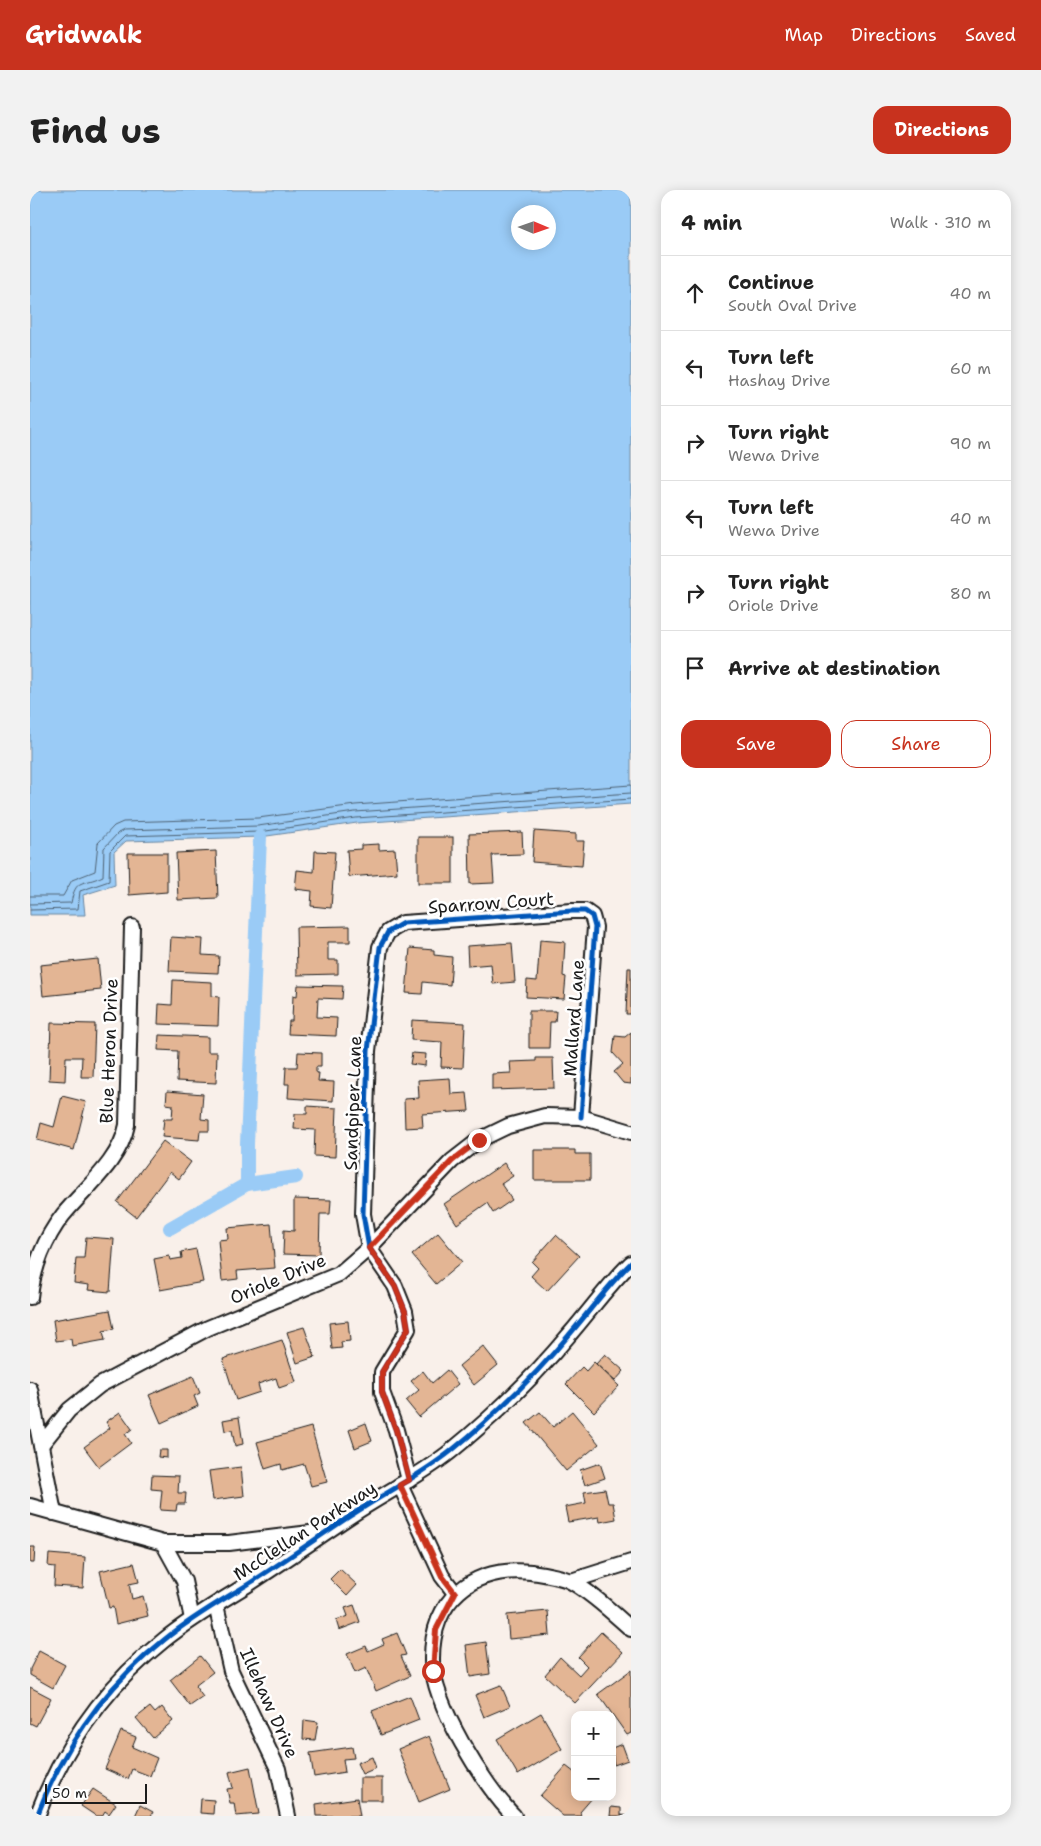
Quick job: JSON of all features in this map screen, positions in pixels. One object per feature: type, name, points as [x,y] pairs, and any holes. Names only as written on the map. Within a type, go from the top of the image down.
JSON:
[{"type":"street","name":"Sparrow Court","points":[[388,932],[403,923],[572,911],[585,911],[592,916],[594,921]]},
{"type":"street","name":"Mallard Lane","points":[[581,1117],[594,921]]},
{"type":"street","name":"Blue Heron Drive","points":[[30,1297],[33,1277],[50,1234],[62,1216],[107,1165],[125,1138],[127,1125],[132,927]]},
{"type":"street","name":"Sandpiper Lane","points":[[369,1248],[363,1214],[368,1051],[380,947],[388,932]]},
{"type":"street","name":"Oriole Drive","points":[[41,1445],[69,1410],[100,1385],[208,1328],[332,1278],[369,1248],[452,1161],[479,1140],[508,1126],[536,1118],[581,1117],[631,1132]]},
{"type":"street","points":[[369,1248],[395,1286],[405,1311],[408,1329],[382,1372],[382,1392],[396,1430],[404,1482],[442,1576],[455,1593]]},
{"type":"street","name":"McClellan Parkway","points":[[37,1816],[60,1763],[94,1712],[140,1661],[192,1619],[450,1452],[508,1400],[552,1354],[607,1287],[631,1263]]},
{"type":"street","points":[[30,1390],[54,1513]]},
{"type":"street","points":[[30,1506],[163,1543],[229,1543],[329,1531]]},
{"type":"street","points":[[163,1543],[184,1581],[192,1619]]},
{"type":"street","points":[[571,1581],[631,1562]]},
{"type":"street","points":[[514,1816],[494,1794],[463,1746],[443,1702],[433,1671],[436,1630],[455,1593],[480,1577],[505,1571],[538,1573],[571,1581],[631,1629]]},
{"type":"street","name":"Illehaw Drive","points":[[216,1605],[231,1671],[278,1769],[288,1816]]},
{"type":"water","points":[[30,190],[631,190],[631,804],[357,823],[260,837],[126,841],[114,852],[115,885],[83,895],[85,915],[30,915]]},
{"type":"building","points":[[534,831],[576,834],[576,841],[584,841],[582,866],[532,862]]},
{"type":"building","points":[[522,832],[523,854],[492,855],[494,883],[470,884],[469,834]]},
{"type":"building","points":[[418,837],[453,837],[453,883],[418,883]]},
{"type":"building","points":[[379,844],[379,850],[395,849],[397,873],[349,877],[347,850],[361,849],[361,845]]},
{"type":"building","points":[[216,851],[218,898],[178,900],[176,853]]},
{"type":"building","points":[[315,851],[335,852],[331,908],[311,906],[312,891],[295,889],[297,870],[314,872]]},
{"type":"building","points":[[128,853],[167,853],[167,892],[129,895]]},
{"type":"building","points":[[350,926],[350,942],[328,942],[328,960],[338,960],[338,974],[297,975],[296,927]]},
{"type":"building","points":[[171,937],[203,939],[202,955],[219,956],[218,973],[169,971]]},
{"type":"building","points":[[540,940],[565,942],[563,976],[566,977],[564,999],[526,997],[527,980],[537,981]]},
{"type":"building","points":[[512,943],[515,982],[493,984],[491,964],[468,966],[467,946]]},
{"type":"building","points":[[410,948],[434,950],[434,955],[452,957],[450,985],[423,982],[422,994],[406,993]]},
{"type":"building","points":[[98,959],[101,990],[43,996],[40,965]]},
{"type":"building","points":[[628,968],[631,968],[631,1014],[626,1014]]},
{"type":"building","points":[[173,980],[212,982],[212,996],[219,997],[218,1026],[158,1024],[159,1004],[172,1005]]},
{"type":"building","points":[[298,985],[343,986],[342,999],[318,998],[317,1017],[337,1018],[336,1036],[288,1034],[289,1021],[292,1021],[293,995],[297,996]]},
{"type":"building","points":[[529,1011],[556,1011],[555,1022],[550,1022],[549,1048],[529,1048]]},
{"type":"building","points":[[412,1020],[465,1023],[463,1068],[441,1067],[442,1042],[411,1040]]},
{"type":"building","points":[[51,1023],[95,1024],[93,1077],[81,1077],[82,1057],[66,1057],[65,1081],[49,1080]]},
{"type":"building","points":[[631,1032],[631,1084],[623,1083],[614,1072],[623,1064],[613,1053],[615,1036],[625,1037]]},
{"type":"building","points":[[159,1035],[208,1037],[208,1052],[217,1052],[216,1083],[177,1081],[178,1051],[158,1050]]},
{"type":"building","points":[[298,1052],[321,1053],[321,1067],[316,1067],[316,1073],[319,1073],[318,1081],[334,1082],[333,1101],[288,1098],[289,1084],[285,1084],[286,1067],[297,1067]]},
{"type":"building","points":[[412,1053],[426,1054],[425,1066],[410,1064]]},
{"type":"building","points":[[536,1058],[553,1058],[554,1088],[492,1090],[492,1074],[511,1073],[510,1062],[536,1061]]},
{"type":"building","points":[[450,1078],[451,1094],[467,1093],[469,1111],[422,1114],[423,1127],[405,1128],[404,1099],[419,1098],[418,1080]]},
{"type":"building","points":[[167,1091],[203,1094],[201,1119],[209,1120],[209,1131],[200,1131],[199,1140],[162,1137],[164,1119],[172,1119],[173,1105],[166,1104]]},
{"type":"building","points":[[62,1096],[86,1102],[74,1150],[37,1140],[41,1123],[54,1127]]},
{"type":"building","points":[[307,1106],[337,1108],[335,1157],[314,1156],[315,1130],[294,1129],[295,1114],[307,1114]]},
{"type":"building","points":[[163,1141],[191,1162],[179,1179],[170,1172],[136,1217],[117,1202]]},
{"type":"building","points":[[534,1150],[575,1150],[575,1154],[590,1154],[590,1180],[534,1180]]},
{"type":"building","points":[[504,1163],[513,1176],[501,1184],[512,1200],[493,1213],[487,1203],[457,1224],[444,1204]]},
{"type":"building","points":[[294,1199],[331,1200],[330,1214],[320,1214],[319,1255],[283,1254],[284,1230],[294,1231]]},
{"type":"building","points":[[271,1224],[275,1268],[237,1271],[238,1279],[222,1281],[218,1240],[228,1239],[227,1228]]},
{"type":"building","points":[[438,1233],[462,1262],[436,1284],[412,1255]]},
{"type":"building","points":[[556,1235],[579,1256],[547,1291],[531,1276],[538,1268],[532,1262]]},
{"type":"building","points":[[86,1237],[114,1239],[110,1292],[88,1290],[89,1285],[74,1283],[76,1258],[84,1258]]},
{"type":"building","points":[[196,1249],[203,1282],[160,1290],[154,1259],[169,1256],[170,1260],[182,1258],[181,1252]]},
{"type":"building","points":[[110,1310],[114,1329],[103,1331],[105,1340],[72,1346],[71,1339],[56,1341],[53,1320]]},
{"type":"building","points":[[348,1321],[350,1341],[341,1342],[342,1348],[332,1349],[329,1323]]},
{"type":"building","points":[[304,1327],[315,1357],[297,1363],[287,1332]]},
{"type":"building","points":[[282,1340],[296,1382],[279,1388],[276,1378],[258,1384],[260,1392],[236,1400],[223,1359]]},
{"type":"building","points":[[483,1346],[498,1365],[474,1385],[459,1366]]},
{"type":"building","points":[[605,1354],[624,1371],[615,1381],[596,1364]]},
{"type":"building","points":[[594,1362],[619,1386],[594,1412],[566,1384],[582,1367],[586,1371]]},
{"type":"building","points":[[447,1370],[458,1384],[419,1417],[406,1401],[419,1390],[411,1381],[423,1371],[432,1383]]},
{"type":"building","points":[[193,1376],[200,1393],[194,1396],[198,1406],[161,1423],[149,1395]]},
{"type":"building","points":[[572,1411],[599,1444],[566,1471],[526,1423],[540,1412],[553,1427]]},
{"type":"building","points":[[120,1412],[132,1429],[125,1434],[131,1443],[99,1467],[84,1447],[110,1428],[106,1422]]},
{"type":"building","points":[[239,1417],[243,1444],[235,1446],[232,1430],[225,1431],[223,1420]]},
{"type":"building","points":[[366,1423],[372,1441],[355,1448],[349,1430]]},
{"type":"building","points":[[311,1427],[327,1482],[311,1486],[304,1464],[282,1470],[281,1464],[265,1469],[257,1442]]},
{"type":"building","points":[[159,1450],[167,1450],[167,1458],[158,1457]]},
{"type":"building","points":[[600,1463],[605,1478],[585,1485],[580,1470]]},
{"type":"building","points":[[241,1467],[244,1496],[213,1500],[209,1471]]},
{"type":"building","points":[[152,1475],[179,1476],[178,1493],[186,1493],[185,1504],[177,1504],[176,1511],[160,1510],[162,1490],[151,1489]]},
{"type":"building","points":[[605,1489],[608,1503],[613,1503],[616,1519],[600,1522],[599,1517],[568,1522],[565,1507],[586,1503],[584,1492]]},
{"type":"building","points":[[30,1547],[35,1547],[34,1563],[30,1563]]},
{"type":"building","points":[[49,1554],[85,1557],[83,1588],[54,1586],[55,1567],[48,1566]]},
{"type":"building","points":[[134,1563],[139,1582],[129,1584],[132,1599],[143,1596],[148,1616],[116,1624],[113,1607],[109,1608],[100,1571]]},
{"type":"building","points":[[340,1569],[357,1585],[347,1596],[330,1579]]},
{"type":"building","points":[[354,1605],[360,1622],[339,1630],[336,1620],[348,1616],[345,1608]]},
{"type":"building","points":[[548,1611],[550,1635],[509,1639],[507,1615]]},
{"type":"building","points":[[601,1632],[623,1652],[575,1703],[545,1675],[560,1657],[579,1675],[587,1666],[578,1657]]},
{"type":"building","points":[[397,1633],[406,1655],[401,1656],[410,1676],[376,1691],[366,1668],[355,1673],[347,1654],[366,1646],[368,1651],[384,1644],[382,1639]]},
{"type":"building","points":[[486,1642],[490,1674],[470,1677],[466,1645]]},
{"type":"building","points":[[39,1651],[65,1665],[53,1688],[30,1675],[30,1669]]},
{"type":"building","points":[[200,1656],[213,1672],[195,1686],[203,1697],[190,1706],[170,1680]]},
{"type":"building","points":[[631,1670],[631,1733],[627,1735],[616,1719],[616,1711],[610,1711],[598,1694]]},
{"type":"building","points":[[501,1685],[510,1706],[484,1717],[475,1695]]},
{"type":"building","points":[[30,1687],[51,1698],[36,1726],[30,1723]]},
{"type":"building","points":[[410,1696],[419,1720],[381,1735],[372,1711]]},
{"type":"building","points":[[150,1707],[155,1713],[162,1707],[173,1721],[153,1738],[136,1718]]},
{"type":"building","points":[[541,1713],[562,1749],[518,1775],[497,1739]]},
{"type":"building","points":[[304,1720],[318,1722],[315,1740],[303,1739]]},
{"type":"building","points":[[121,1731],[136,1737],[132,1747],[157,1758],[150,1776],[132,1769],[128,1779],[105,1769]]},
{"type":"building","points":[[429,1736],[450,1789],[419,1802],[398,1749]]},
{"type":"building","points":[[622,1744],[628,1760],[616,1764],[616,1746]]},
{"type":"building","points":[[352,1747],[354,1758],[343,1759],[345,1772],[314,1777],[310,1753]]},
{"type":"building","points":[[372,1757],[376,1768],[362,1774],[357,1763]]},
{"type":"building","points":[[566,1766],[571,1770],[571,1801],[590,1801],[580,1812],[581,1816],[563,1816],[540,1796]]},
{"type":"building","points":[[250,1767],[259,1814],[236,1816],[234,1803],[230,1803],[227,1789],[233,1788],[229,1772]]},
{"type":"building","points":[[360,1778],[382,1778],[382,1800],[360,1800]]},
{"type":"building","points":[[93,1789],[116,1804],[109,1814],[105,1811],[102,1816],[96,1816],[81,1806]]},
{"type":"building","points":[[357,1798],[360,1816],[317,1816],[316,1804]]},
{"type":"building","points":[[201,1799],[214,1800],[213,1814],[200,1813]]},
{"type":"building","points":[[140,1805],[153,1812],[151,1816],[135,1816]]},
{"type":"building","points":[[611,1807],[621,1808],[621,1815],[631,1816],[610,1816]]},
{"type":"waterway","points":[[247,1184],[260,837]]},
{"type":"waterway","points":[[170,1228],[247,1184],[296,1177]]},
{"type":"cycle path","points":[[409,1480],[396,1430],[382,1392],[382,1372],[408,1329],[405,1311],[395,1286],[369,1248],[363,1214],[368,1051],[380,947],[388,932],[403,923],[572,911],[585,911],[592,916],[595,927],[581,1117]]},
{"type":"cycle path","points":[[37,1816],[60,1766],[88,1719],[123,1677],[143,1658],[195,1617],[263,1575],[363,1508],[427,1469],[451,1451],[483,1424],[528,1381],[631,1263]]},
{"type":"route","points":[[433,1671],[433,1641],[436,1630],[455,1593],[442,1576],[400,1485],[409,1480],[396,1430],[382,1392],[382,1372],[388,1359],[408,1329],[402,1299],[386,1270],[369,1248],[452,1161],[479,1140]]}]
